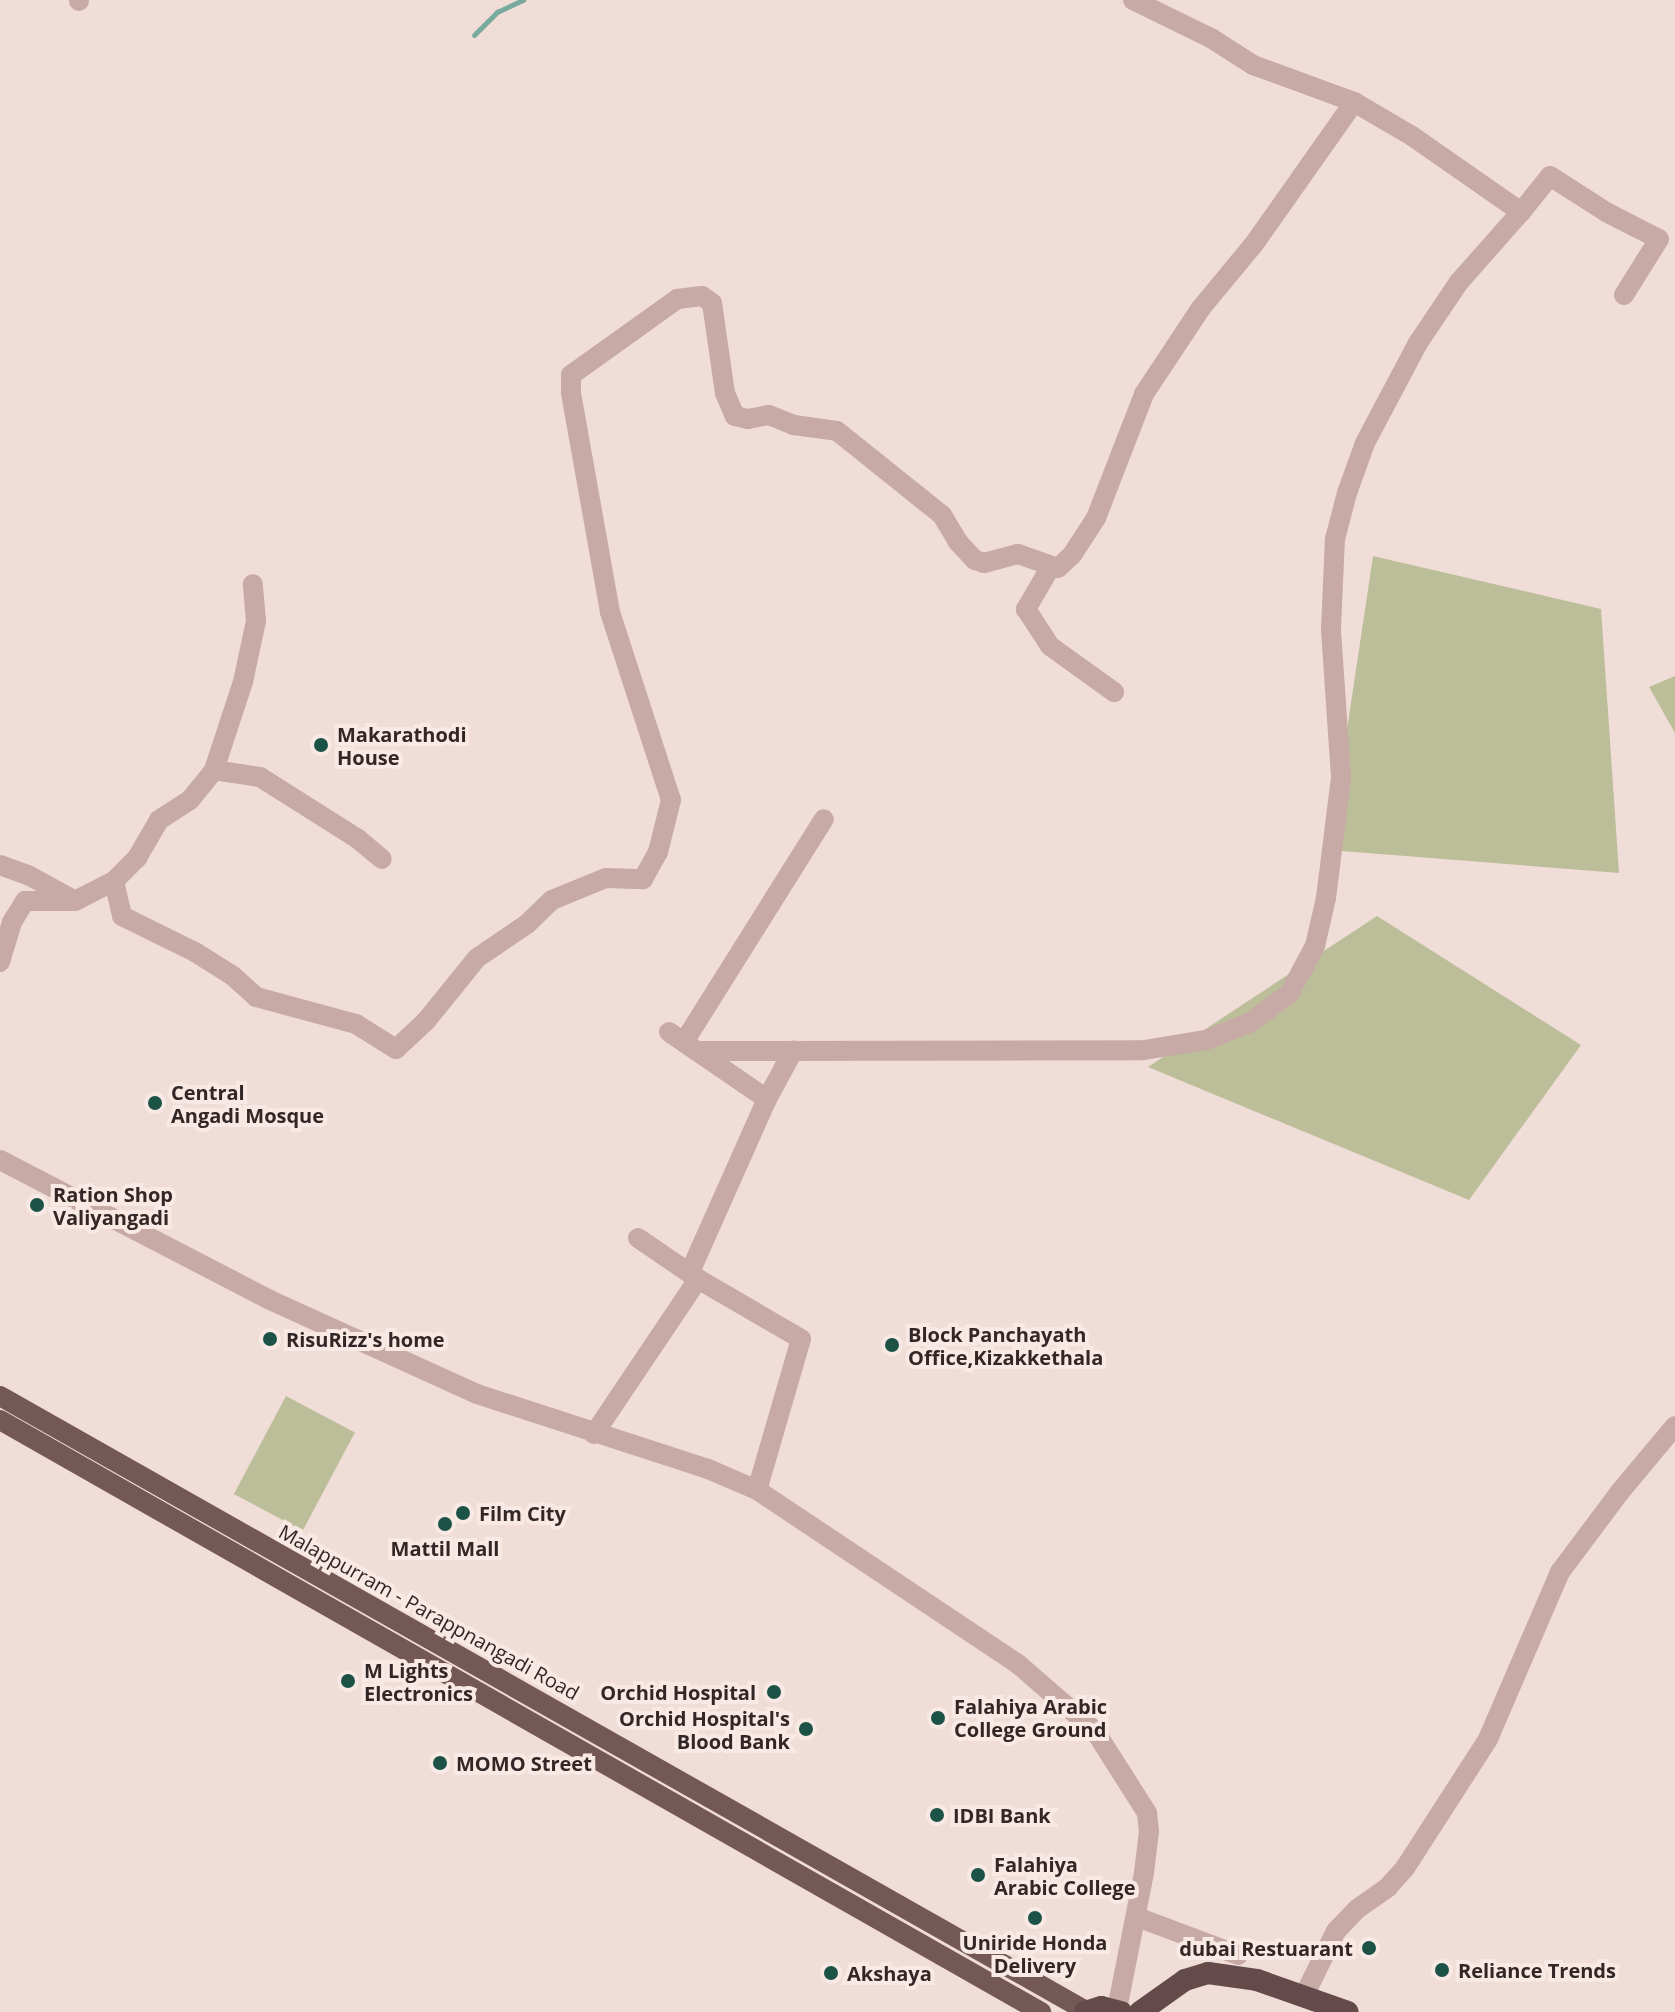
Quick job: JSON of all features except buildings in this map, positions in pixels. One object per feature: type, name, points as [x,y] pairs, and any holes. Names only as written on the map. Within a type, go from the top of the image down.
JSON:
[{"type":"highway","points":[[1140,2012],[1185,1980],[1208,1973],[1257,1980],[1348,2012]]},
{"type":"highway","points":[[1085,2012],[1101,2007],[1119,2011]]},
{"type":"main road","name":"Malappurram - Parappnangadi Road","points":[[0,1396],[1085,2012]]},
{"type":"main road","points":[[0,1420],[1041,2012]]},
{"type":"street","points":[[1133,0],[1211,38],[1253,65],[1354,102],[1412,136],[1521,212]]},
{"type":"street","points":[[114,881],[122,916],[195,952],[233,976],[256,997],[356,1024],[396,1049],[426,1021],[477,958],[527,924],[552,900],[606,878],[643,879],[658,852],[671,800],[610,612],[571,392],[571,375],[677,299],[702,296],[712,303],[725,393],[735,416],[748,419],[769,415],[794,425],[837,431],[942,515],[958,542],[975,560],[984,563],[1018,554],[1050,568],[1064,564],[1096,518],[1150,384],[1201,308],[1254,244],[1354,102]]},
{"type":"street","points":[[683,1042],[793,1051],[1144,1050],[1206,1040],[1249,1023],[1289,994],[1315,946],[1326,898],[1341,777],[1331,629],[1335,539],[1365,443],[1418,343],[1459,282],[1550,176],[1606,212],[1669,236],[1624,295]]},
{"type":"street","points":[[1050,568],[1026,609],[1050,646],[1114,692]]},
{"type":"street","points":[[0,962],[12,922],[25,901],[75,901],[114,881],[137,858],[159,820],[190,800],[214,770],[243,682],[256,621],[253,584]]},
{"type":"street","points":[[214,770],[260,777],[358,839],[382,859]]},
{"type":"street","points":[[683,1042],[824,819]]},
{"type":"street","points":[[0,865],[28,875],[75,901]]},
{"type":"street","points":[[683,1042],[767,1099]]},
{"type":"street","points":[[594,1434],[694,1276],[767,1099],[793,1051]]},
{"type":"street","points":[[0,1160],[270,1300],[477,1394],[708,1469],[757,1490],[1018,1664],[1095,1731],[1147,1813],[1149,1831],[1137,1917],[1119,2011]]},
{"type":"street","points":[[638,1238],[694,1276],[801,1339],[757,1490]]},
{"type":"street","points":[[1304,1996],[1336,1931],[1357,1909],[1388,1887],[1405,1868],[1488,1739],[1560,1572],[1619,1493],[1675,1426]]},
{"type":"street","points":[[1137,1917],[1238,1955]]},
{"type":"green space","points":[[1373,556],[1601,609],[1619,873],[1329,850]]},
{"type":"green space","points":[[1675,676],[1675,733],[1649,687]]},
{"type":"green space","points":[[1377,916],[1581,1045],[1469,1200],[1148,1067]]},
{"type":"green space","points":[[286,1396],[355,1433],[303,1531],[234,1494]]},
{"type":"waterway","points":[[474,35],[497,12],[523,0]]},
{"type":"place","name":"Makarathodi House","points":[[321,745]]},
{"type":"place","name":"Central Angadi Mosque","points":[[155,1103]]},
{"type":"place","name":"Ration Shop Valiyangadi","points":[[37,1205]]},
{"type":"place","name":"RisuRizz's home","points":[[270,1339]]},
{"type":"place","name":"Block Panchayath Office,Kizakkethala","points":[[892,1345]]},
{"type":"place","name":"Film City","points":[[463,1513]]},
{"type":"place","name":"Mattil Mall","points":[[445,1524]]},
{"type":"place","name":"M Lights Electronics","points":[[348,1681]]},
{"type":"place","name":"Orchid Hospital","points":[[774,1692]]},
{"type":"place","name":"Falahiya Arabic College Ground","points":[[938,1718]]},
{"type":"place","name":"Orchid Hospital's Blood Bank","points":[[806,1729]]},
{"type":"place","name":"MOMO Street","points":[[440,1763]]},
{"type":"place","name":"IDBI Bank","points":[[937,1815]]},
{"type":"place","name":"Falahiya Arabic College","points":[[978,1875]]},
{"type":"place","name":"Uniride Honda Delivery","points":[[1035,1918]]},
{"type":"place","name":"dubai Restuarant","points":[[1369,1948]]},
{"type":"place","name":"Reliance Trends","points":[[1442,1970]]},
{"type":"place","name":"Akshaya","points":[[831,1973]]}]
